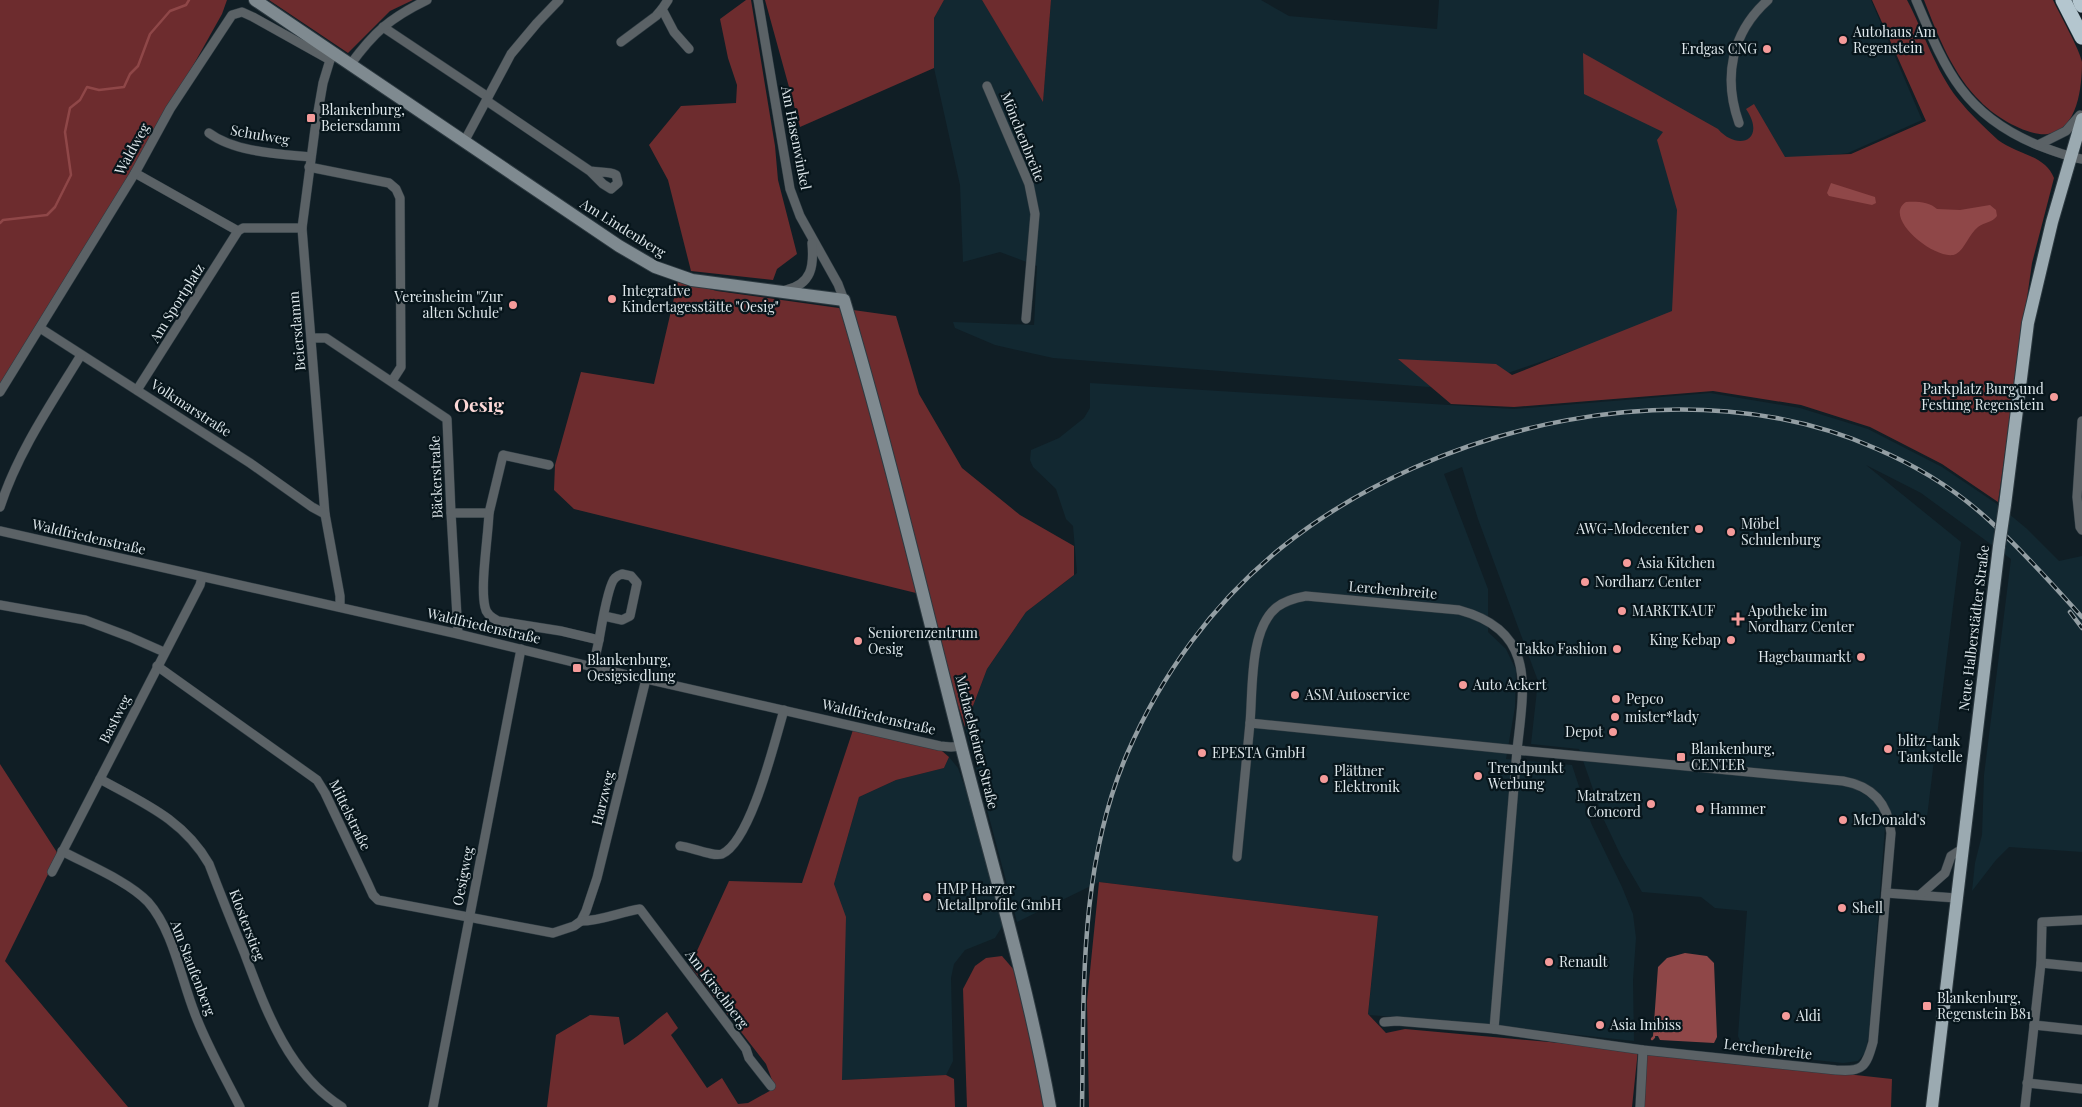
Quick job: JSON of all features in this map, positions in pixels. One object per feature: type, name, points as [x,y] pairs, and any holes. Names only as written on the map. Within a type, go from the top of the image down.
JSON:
[{"type":"highway","points":[[2063,0],[2082,37]]},
{"type":"highway","points":[[2080,0],[2082,5]]},
{"type":"main road","name":"Neue Halberstädter Straße","points":[[1932,1107],[1999,546],[2028,322],[2048,239],[2076,158],[2082,119]]},
{"type":"street","name":"Am Lindenberg","points":[[255,0],[285,19],[340,60],[619,246],[655,267],[680,277],[705,282],[844,300]]},
{"type":"street","points":[[340,60],[368,40],[397,15],[427,0]]},
{"type":"street","points":[[464,142],[511,54],[559,0]]},
{"type":"street","points":[[621,42],[656,16],[668,0]]},
{"type":"street","name":"Am Hasenwinkel","points":[[758,0],[789,181],[800,216],[838,284],[844,300]]},
{"type":"street","points":[[1739,123],[1732,104],[1730,77],[1733,59],[1748,23],[1758,9],[1768,0]]},
{"type":"street","points":[[1916,0],[1947,69],[1967,97],[1986,117],[2000,127],[2038,145],[2076,158]]},
{"type":"street","points":[[662,9],[674,32],[689,49]]},
{"type":"street","name":"Waldweg","points":[[0,392],[135,173],[170,109],[232,15],[242,12],[340,60]]},
{"type":"street","points":[[382,26],[590,171]]},
{"type":"street","name":"Beiersdamm","points":[[340,60],[323,83],[309,162],[302,228],[326,514],[340,596],[340,607]]},
{"type":"street","name":"Mönchenbreite","points":[[987,86],[1029,184],[1035,214],[1026,319]]},
{"type":"street","points":[[2038,145],[2066,131],[2082,113]]},
{"type":"street","name":"Schulweg","points":[[209,133],[221,142],[274,153],[389,183],[396,189],[400,198],[401,367],[392,381]]},
{"type":"street","points":[[135,173],[238,231],[243,228],[302,228]]},
{"type":"street","name":"Am Sportplatz","points":[[137,390],[238,231]]},
{"type":"street","points":[[783,291],[796,288],[807,278],[811,270],[813,258],[812,240]]},
{"type":"street","name":"Michaelsteiner Straße","points":[[844,300],[894,481],[1013,941],[1041,1057],[1050,1107]]},
{"type":"street","name":"Volkmarstraße","points":[[40,328],[326,514]]},
{"type":"street","name":"Bäckerstraße","points":[[312,338],[326,338],[448,419],[458,634]]},
{"type":"street","points":[[0,507],[9,479],[20,455],[81,355]]},
{"type":"street","points":[[2082,421],[2077,497],[2080,528],[2082,530]]},
{"type":"street","points":[[549,465],[503,455],[490,513],[483,592],[485,609],[490,617],[498,621],[561,631],[599,640]]},
{"type":"street","points":[[451,513],[490,513]]},
{"type":"street","name":"Waldfriedenstraße","points":[[0,531],[340,607],[940,746],[962,746]]},
{"type":"street","points":[[593,667],[610,585],[614,578],[622,574],[631,576],[636,583],[630,616],[622,620],[604,616]]},
{"type":"street","name":"Bastweg","points":[[52,872],[200,585],[202,577]]},
{"type":"street","name":"Lerchenbreite","points":[[1237,857],[1260,630],[1270,614],[1286,601],[1306,596],[1471,613],[1488,622],[1498,629],[1519,655],[1524,691],[1517,750],[1494,1029]]},
{"type":"street","points":[[0,605],[85,620],[164,652]]},
{"type":"street","name":"Oesigweg","points":[[433,1107],[521,650]]},
{"type":"street","name":"Mittelstraße","points":[[157,666],[317,780],[326,793],[373,895],[378,900],[469,917]]},
{"type":"street","name":"Harzweg","points":[[581,921],[597,878],[646,679]]},
{"type":"street","points":[[680,846],[714,855],[721,854],[728,849],[739,835],[752,810],[763,780],[784,710]]},
{"type":"street","name":"Lerchenbreite","points":[[1250,723],[1843,781],[1864,786],[1881,802],[1889,819],[1891,833],[1873,1042],[1868,1062],[1860,1068],[1848,1071],[1643,1050],[1494,1029],[1397,1021],[1384,1022]]},
{"type":"street","name":"Klosterstieg","points":[[100,779],[165,815],[189,835],[200,848],[209,864],[272,1024],[304,1074],[318,1090],[342,1107]]},
{"type":"street","points":[[1920,895],[1945,873],[1951,856],[1962,850]]},
{"type":"street","name":"Am Staufenberg","points":[[62,851],[134,891],[147,901],[156,913],[169,941],[195,1016],[240,1107]]},
{"type":"street","points":[[1886,893],[1956,898]]},
{"type":"street","name":"Am Kirschberg","points":[[581,921],[595,921],[622,912],[640,909],[746,1049],[749,1058],[771,1086]]},
{"type":"street","points":[[469,917],[553,933],[574,926],[581,921]]},
{"type":"street","points":[[2025,1107],[2041,963],[2042,922],[2082,920]]},
{"type":"street","points":[[2041,963],[2082,967]]},
{"type":"street","points":[[2034,1025],[2082,1030]]},
{"type":"street","points":[[1640,1107],[1643,1050]]},
{"type":"street","points":[[2027,1083],[2082,1089]]},
{"type":"shaded area","points":[[0,0],[227,0],[222,14],[121,194],[0,389]]},
{"type":"shaded area","points":[[269,0],[413,0],[390,11],[348,53]]},
{"type":"shaded area","points":[[746,0],[751,0],[775,146],[778,180],[797,254],[777,269],[773,280],[691,271],[668,180],[649,145],[681,106],[736,103],[737,85],[728,58],[720,19]]},
{"type":"shaded area","points":[[765,0],[944,0],[934,18],[934,68],[800,127]]},
{"type":"shaded area","points":[[944,0],[982,0],[1043,101],[1051,0],[1261,0],[1289,16],[1437,29],[1439,0],[1871,0],[1922,120],[1848,153],[1820,157],[1676,315],[1485,381],[1429,387],[1053,358],[995,345],[955,328],[953,322],[1034,325],[1037,266],[1000,252],[963,262],[960,185],[934,68],[934,18]]},
{"type":"shaded area","points":[[982,0],[1051,0],[1043,102]]},
{"type":"shaded area","points":[[1872,0],[1907,0],[1936,63],[1958,99],[1998,140],[2044,164],[2054,178],[2032,263],[1998,502],[1942,464],[1870,427],[1801,405],[1713,391],[1514,407],[1451,404],[1398,359],[1496,364],[1512,375],[1672,311],[1677,210],[1657,140],[1663,132],[1584,94],[1583,53],[1718,129],[1734,140],[1741,141],[1752,135],[1752,120],[1746,109],[1754,104],[1785,157],[1851,154],[1926,121]]},
{"type":"shaded area","points":[[1924,0],[2053,0],[2074,41],[2082,62],[2081,83],[2076,106],[2066,124],[2058,131],[2040,134],[2021,129],[1987,108],[1962,80],[1954,67]]},
{"type":"shaded area","points":[[1831,183],[1875,197],[1876,203],[1872,205],[1829,196],[1827,193]]},
{"type":"shaded area","points":[[1906,202],[1923,202],[1937,209],[1960,210],[1990,205],[1996,210],[1997,216],[1993,220],[1980,225],[1959,252],[1948,255],[1926,246],[1906,228],[1901,218],[1900,209]]},
{"type":"shaded area","points":[[678,281],[717,291],[896,316],[919,394],[962,468],[1020,515],[1074,546],[1074,575],[1026,612],[987,669],[965,727],[925,602],[916,593],[574,509],[554,490],[555,465],[581,372],[654,384]]},
{"type":"shaded area","points":[[1090,383],[1514,409],[1710,393],[1800,408],[1868,429],[1942,467],[1997,504],[2026,528],[2059,561],[2082,556],[2082,852],[2009,847],[1996,860],[1972,891],[1975,863],[1982,835],[1984,775],[2011,559],[1921,493],[1866,465],[1961,542],[1926,825],[1885,827],[1866,1052],[1858,1061],[1843,1063],[1759,1054],[1742,1046],[1738,1036],[1747,911],[1715,908],[1701,897],[1642,892],[1621,856],[1603,818],[1579,749],[1531,744],[1538,681],[1478,519],[1462,467],[1444,474],[1488,589],[1488,632],[1506,649],[1516,670],[1515,707],[1506,759],[1572,765],[1591,823],[1633,914],[1636,938],[1633,980],[1634,1041],[1452,1021],[1368,1015],[1378,916],[1099,882],[1017,922],[965,727],[987,669],[1026,612],[1077,573],[1073,526],[1066,519],[1056,489],[1033,467],[1030,460],[1031,450],[1059,438],[1084,418],[1090,408]]},
{"type":"shaded area","points":[[853,730],[932,748],[942,751],[949,757],[944,768],[896,780],[859,797],[834,884],[846,917],[842,1080],[946,1075],[954,1079],[955,1107],[547,1107],[556,1035],[590,1015],[619,1017],[624,1045],[667,1012],[678,1028],[671,1035],[707,1088],[722,1078],[738,1104],[748,1103],[775,1088],[766,1064],[690,966],[729,881],[802,883]]},
{"type":"shaded area","points":[[949,757],[958,768],[970,802],[1003,925],[995,938],[965,950],[954,964],[951,978],[953,1061],[946,1075],[842,1080],[834,884],[859,797],[896,780],[944,768]]},
{"type":"shaded area","points":[[0,764],[58,854],[5,961],[128,1107],[0,1107]]},
{"type":"shaded area","points":[[1099,882],[1378,916],[1368,1014],[1386,1033],[1405,1029],[1638,1050],[1632,1107],[1089,1107],[1087,1001]]},
{"type":"shaded area","points":[[1685,953],[1707,956],[1714,963],[1717,1037],[1714,1043],[1660,1040],[1658,1036],[1653,1036],[1658,967],[1667,958]]},
{"type":"shaded area","points":[[1002,956],[1014,970],[1026,1014],[1044,1107],[967,1107],[963,989],[975,966],[986,958]]},
{"type":"shaded area","points":[[1647,1052],[1892,1079],[1891,1107],[1643,1107]]},
{"type":"waterway","points":[[0,223],[3,220],[47,215],[55,207],[71,175],[65,132],[70,108],[80,100],[87,87],[99,90],[124,87],[130,74],[138,66],[150,34],[170,11],[186,5],[189,0]]},
{"type":"railway","points":[[1082,1107],[1084,973],[1092,884],[1111,796],[1127,754],[1156,696],[1191,642],[1233,592],[1256,569],[1281,548],[1343,504],[1413,468],[1489,440],[1567,420],[1648,410],[1727,411],[1804,424],[1877,449],[1923,472],[1952,491],[2004,534],[2082,617]]},
{"type":"railway","points":[[2070,612],[2082,628]]},
{"type":"place","name":"Autohaus Am Regenstein","points":[[1843,40]]},
{"type":"place","name":"Erdgas CNG","points":[[1767,49]]},
{"type":"place","name":"Blankenburg, Beiersdamm","points":[[311,118]]},
{"type":"place","name":"Integrative Kindertagesstätte \"Oesig\"","points":[[612,299]]},
{"type":"place","name":"Vereinsheim \"Zur alten Schule\"","points":[[513,305]]},
{"type":"place","name":"Parkplatz Burg und Festung Regenstein","points":[[2054,397]]},
{"type":"place","name":"AWG-Modecenter","points":[[1699,529]]},
{"type":"place","name":"Möbel Schulenburg","points":[[1731,532]]},
{"type":"place","name":"Asia Kitchen","points":[[1627,563]]},
{"type":"place","name":"Nordharz Center","points":[[1585,582]]},
{"type":"place","name":"MARKTKAUF","points":[[1622,611]]},
{"type":"place","name":"Apotheke im Nordharz Center","points":[[1738,619]]},
{"type":"place","name":"King Kebap","points":[[1731,640]]},
{"type":"place","name":"Seniorenzentrum Oesig","points":[[858,641]]},
{"type":"place","name":"Takko Fashion","points":[[1617,649]]},
{"type":"place","name":"Hagebaumarkt","points":[[1861,657]]},
{"type":"place","name":"Blankenburg, Oesigsiedlung","points":[[577,668]]},
{"type":"place","name":"Auto Ackert","points":[[1463,685]]},
{"type":"place","name":"ASM Autoservice","points":[[1295,695]]},
{"type":"place","name":"Pepco","points":[[1616,699]]},
{"type":"place","name":"mister*lady","points":[[1615,717]]},
{"type":"place","name":"Depot","points":[[1613,732]]},
{"type":"place","name":"blitz-tank Tankstelle","points":[[1888,749]]},
{"type":"place","name":"EPESTA GmbH","points":[[1202,753]]},
{"type":"place","name":"Blankenburg, CENTER","points":[[1681,757]]},
{"type":"place","name":"Trendpunkt Werbung","points":[[1478,776]]},
{"type":"place","name":"Plättner Elektronik","points":[[1324,779]]},
{"type":"place","name":"Matratzen Concord","points":[[1651,804]]},
{"type":"place","name":"Hammer","points":[[1700,809]]},
{"type":"place","name":"McDonald's","points":[[1843,820]]},
{"type":"place","name":"HMP Harzer Metallprofile GmbH","points":[[927,897]]},
{"type":"place","name":"Shell","points":[[1842,908]]},
{"type":"place","name":"Renault","points":[[1549,962]]},
{"type":"place","name":"Blankenburg, Regenstein B81","points":[[1927,1006]]},
{"type":"place","name":"Aldi","points":[[1786,1016]]},
{"type":"place","name":"Asia Imbiss","points":[[1600,1025]]},
{"type":"district","name":"Oesig","points":[[479,405]]}]
